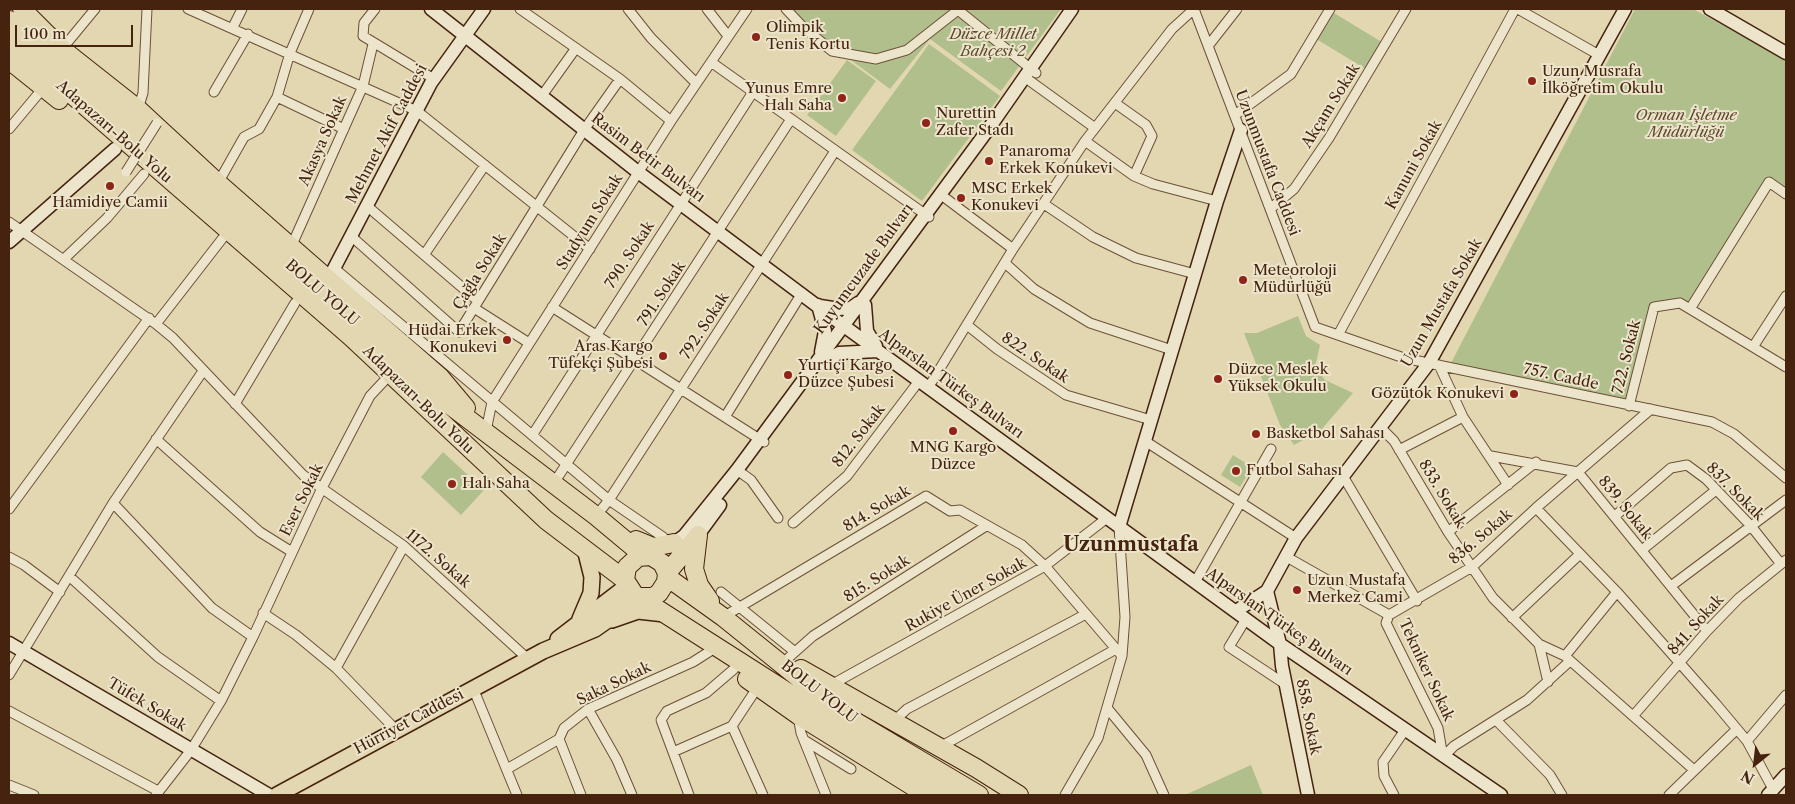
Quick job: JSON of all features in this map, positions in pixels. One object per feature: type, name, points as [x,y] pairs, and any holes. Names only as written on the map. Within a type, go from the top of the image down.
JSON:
[{"type":"highway","points":[[22,9],[61,57]]},
{"type":"highway","points":[[9,10],[61,57],[138,109],[218,184],[291,247],[331,274],[440,377],[486,431]]},
{"type":"highway","name":"BOLU YOLU","points":[[9,20],[61,57],[451,406],[619,533],[846,716],[979,795]]},
{"type":"highway","name":"Adapazarı-Bolu Yolu","points":[[9,40],[50,85],[351,337],[546,520],[585,549],[632,589],[715,648],[908,769],[955,795]]},
{"type":"highway","points":[[9,50],[50,85],[115,149],[222,239],[384,381],[494,473]]},
{"type":"highway","points":[[9,60],[50,85]]},
{"type":"highway","points":[[619,533],[653,547],[668,540]]},
{"type":"highway","points":[[668,540],[659,566],[664,588],[653,597],[632,589],[627,567],[632,561],[659,566],[698,535]]},
{"type":"highway","points":[[698,535],[694,569],[698,585],[721,615]]},
{"type":"highway","points":[[755,643],[790,656],[831,685],[940,747],[1019,795]]},
{"type":"highway","points":[[715,648],[734,669],[757,688],[927,795]]},
{"type":"main road","name":"Rasim Betir Bulvarı","points":[[432,9],[638,172],[845,327]]},
{"type":"main road","name":"Mehmet Akif Caddesi","points":[[331,274],[416,110],[464,34],[484,9]]},
{"type":"main road","name":"Kuyumcuzade Bulvarı","points":[[1032,74],[1072,9]]},
{"type":"main road","name":"Kuyumcuzade Bulvarı","points":[[698,535],[739,472],[845,327],[1032,74],[1083,9]]},
{"type":"main road","name":"Uzun Mustafa Sokak","points":[[1241,615],[1267,591],[1296,538],[1380,428],[1434,364],[1599,55],[1626,9]]},
{"type":"main road","points":[[1710,9],[1786,53]]},
{"type":"main road","points":[[1119,527],[1217,201],[1241,130]]},
{"type":"main road","points":[[9,242],[115,149]]},
{"type":"main road","points":[[864,303],[867,331],[878,351],[839,353],[822,359],[825,331],[818,306],[839,309],[851,308],[864,303]]},
{"type":"main road","name":"Alparslan Türkeş Bulvarı","points":[[845,327],[1280,644],[1443,756],[1493,793]]},
{"type":"main road","name":"Kuyumcuzade Bulvarı","points":[[668,540],[684,536],[739,472]]},
{"type":"main road","points":[[579,621],[591,593],[592,577],[585,549]]},
{"type":"main road","name":"Hürriyet Caddesi","points":[[543,651],[579,621],[632,589]]},
{"type":"main road","name":"Hürriyet Caddesi","points":[[277,795],[543,651],[595,629],[605,622],[632,589]]},
{"type":"main road","name":"858. Sokak","points":[[1267,591],[1280,644],[1304,794]]},
{"type":"main road","points":[[595,629],[620,615],[638,611],[668,614]]},
{"type":"main road","name":"Tüfek Sokak","points":[[9,643],[192,750],[277,795]]},
{"type":"main road","points":[[1770,792],[1786,775]]},
{"type":"street","points":[[61,57],[95,9]]},
{"type":"street","points":[[138,109],[143,93],[147,9]]},
{"type":"street","points":[[188,9],[233,27],[416,110],[590,249]]},
{"type":"street","points":[[233,27],[242,9]]},
{"type":"street","points":[[218,184],[244,137],[260,129],[277,97],[290,53],[309,9]]},
{"type":"street","points":[[375,9],[364,22],[364,36],[373,44],[434,79]]},
{"type":"street","points":[[520,9],[620,78],[671,121]]},
{"type":"street","points":[[628,9],[651,38],[696,83]]},
{"type":"street","points":[[707,9],[728,36]]},
{"type":"street","name":"Stadyum Sokak","points":[[492,402],[671,121],[747,9]]},
{"type":"street","points":[[786,9],[802,26],[832,51],[876,59],[907,50],[959,9],[1095,128]]},
{"type":"street","name":"Uzunmustafa Caddesi","points":[[1194,9],[1315,327]]},
{"type":"street","name":"812. Sokak","points":[[792,523],[847,476],[924,384],[967,324],[1013,249],[1085,141],[1172,29],[1194,9]]},
{"type":"street","points":[[1208,46],[1237,9]]},
{"type":"street","points":[[1235,115],[1291,74],[1330,9]]},
{"type":"street","name":"Akçam Sokak","points":[[1270,209],[1294,188],[1329,138],[1406,9]]},
{"type":"street","points":[[1516,9],[1599,55]]},
{"type":"street","name":"Kanuni Sokak","points":[[1338,335],[1516,9]]},
{"type":"street","points":[[214,92],[248,34]]},
{"type":"street","name":"Akasya Sokak","points":[[291,247],[363,86],[373,44]]},
{"type":"street","points":[[541,97],[576,48]]},
{"type":"street","points":[[711,62],[927,216]]},
{"type":"street","name":"Çağla Sokak","points":[[351,236],[459,332],[584,130],[620,78]]},
{"type":"street","points":[[9,129],[50,85]]},
{"type":"street","name":"790. Sokak","points":[[532,434],[753,92]]},
{"type":"street","points":[[277,97],[344,130]]},
{"type":"street","points":[[1115,103],[1146,125],[1152,136],[1134,176]]},
{"type":"street","name":"791. Sokak","points":[[554,483],[636,360],[791,119]]},
{"type":"street","points":[[126,172],[157,123]]},
{"type":"street","points":[[1085,141],[1134,176],[1153,184],[1217,201]]},
{"type":"street","name":"792. Sokak","points":[[596,516],[609,500],[834,150]]},
{"type":"street","points":[[424,254],[484,165]]},
{"type":"street","points":[[64,259],[107,218],[144,174]]},
{"type":"street","points":[[1690,309],[1769,182],[1786,194]]},
{"type":"street","points":[[942,196],[1013,249]]},
{"type":"street","points":[[1044,204],[1093,237],[1136,258],[1195,274]]},
{"type":"street","points":[[367,206],[424,254],[476,305],[529,343]]},
{"type":"street","name":"1172. Sokak","points":[[9,222],[153,321],[174,338],[203,371],[303,475],[404,546],[528,659]]},
{"type":"street","points":[[9,509],[153,321],[222,239]]},
{"type":"street","points":[[1005,263],[1034,289],[1090,324],[1172,350]]},
{"type":"street","points":[[331,274],[532,434],[609,500],[668,540]]},
{"type":"street","points":[[725,417],[802,293]]},
{"type":"street","points":[[1753,347],[1786,296]]},
{"type":"street","points":[[235,404],[295,303]]},
{"type":"street","name":"722. Sokak","points":[[1629,406],[1654,307],[1680,303],[1786,367]]},
{"type":"street","points":[[552,307],[762,441]]},
{"type":"street","name":"822. Sokak","points":[[967,324],[997,349],[1066,395],[1151,420]]},
{"type":"street","name":"757. Cadde","points":[[1315,327],[1404,358],[1712,422],[1734,434],[1785,476]]},
{"type":"street","points":[[1434,364],[1463,418],[1491,456],[1508,485]]},
{"type":"street","points":[[9,675],[113,503],[203,371]]},
{"type":"street","name":"Eser Sokak","points":[[157,793],[192,750],[221,701],[322,488],[370,396],[384,381]]},
{"type":"street","points":[[486,431],[492,402]]},
{"type":"street","name":"836. Sokak","points":[[1389,615],[1472,567],[1536,508],[1651,409]]},
{"type":"street","points":[[1399,450],[1463,418]]},
{"type":"street","name":"833. Sokak","points":[[1380,428],[1394,441],[1448,532],[1494,598],[1512,618],[1539,644],[1567,658],[1634,715],[1694,770]]},
{"type":"street","points":[[156,438],[254,526],[292,552]]},
{"type":"street","points":[[1145,441],[1296,538]]},
{"type":"street","points":[[1196,582],[1271,449]]},
{"type":"street","name":"839. Sokak","points":[[1491,456],[1536,462],[1578,472],[1707,631]]},
{"type":"street","points":[[1448,532],[1536,462]]},
{"type":"street","name":"837. Sokak","points":[[1615,516],[1671,468],[1687,465],[1706,479],[1784,562]]},
{"type":"street","points":[[739,472],[762,493],[778,518]]},
{"type":"street","points":[[1343,476],[1417,600]]},
{"type":"street","points":[[1642,550],[1716,490]]},
{"type":"street","name":"814. Sokak","points":[[721,615],[739,607],[926,496],[950,511],[960,510],[1022,546],[1045,566],[1119,652]]},
{"type":"street","points":[[1671,586],[1786,500]]},
{"type":"street","points":[[113,503],[212,608],[253,637]]},
{"type":"street","points":[[1536,508],[1617,592],[1738,729],[1747,741],[1770,792]]},
{"type":"street","name":"Rukiye Üner Sokak","points":[[831,685],[1045,566],[1107,518]]},
{"type":"street","name":"815. Sokak","points":[[790,656],[812,636],[986,526]]},
{"type":"street","points":[[1065,795],[1098,738],[1108,709],[1124,617],[1119,527]]},
{"type":"street","points":[[336,668],[404,546]]},
{"type":"street","points":[[1512,618],[1580,554]]},
{"type":"street","points":[[1285,556],[1389,615]]},
{"type":"street","points":[[9,557],[24,565],[60,592]]},
{"type":"street","name":"841. Sokak","points":[[1634,715],[1707,631],[1739,598],[1784,562]]},
{"type":"street","points":[[69,576],[158,657],[221,701]]},
{"type":"street","points":[[721,592],[790,656]]},
{"type":"street","points":[[1443,756],[1454,746],[1528,700],[1548,682],[1617,592]]},
{"type":"street","points":[[263,613],[296,635],[336,668],[396,730]]},
{"type":"street","points":[[894,721],[907,709],[1086,614]]},
{"type":"street","points":[[1241,615],[1229,647],[1285,684]]},
{"type":"street","name":"Tekniker Sokak","points":[[1389,615],[1386,623],[1438,728],[1443,756]]},
{"type":"street","points":[[1539,644],[1548,682]]},
{"type":"street","name":"Saka Sokak","points":[[507,769],[559,739],[564,728],[588,709],[693,662],[715,648]]},
{"type":"street","points":[[940,747],[1119,652]]},
{"type":"street","points":[[690,795],[661,720],[667,712],[706,693],[734,669]]},
{"type":"street","points":[[474,688],[517,795]]},
{"type":"street","points":[[673,752],[732,726],[757,688]]},
{"type":"street","points":[[1747,741],[1786,695]]},
{"type":"street","points":[[588,709],[617,760],[632,795]]},
{"type":"street","points":[[1108,709],[1146,754],[1164,795]]},
{"type":"street","points":[[9,711],[157,793]]},
{"type":"street","points":[[798,715],[804,740],[826,795]]},
{"type":"street","points":[[1496,720],[1550,775],[1562,795]]},
{"type":"street","points":[[732,726],[762,795]]},
{"type":"street","points":[[1670,795],[1738,729]]},
{"type":"street","points":[[1394,795],[1384,776],[1383,762],[1405,730]]},
{"type":"street","points":[[559,739],[582,795]]},
{"type":"street","points":[[804,740],[851,769]]},
{"type":"street","points":[[9,785],[34,795]]},
{"type":"green space","name":"Düzce Millet Bahçesi 2","points":[[782,9],[1061,9],[1001,91],[930,39],[890,89]]},
{"type":"green space","name":"Orman İşletme Müdürlüğü","points":[[1635,9],[1693,9],[1786,60],[1786,191],[1768,180],[1690,303],[1654,304],[1628,400],[1451,363]]},
{"type":"green space","points":[[1329,10],[1385,44],[1369,71],[1313,37]]},
{"type":"green space","name":"Nurettin Zafer Stadı","points":[[929,44],[1000,96],[922,201],[852,150]]},
{"type":"green space","name":"Yunus Emre Halı Saha","points":[[847,60],[876,81],[836,136],[807,115]]},
{"type":"green space","points":[[1298,316],[1306,336],[1320,345],[1315,367],[1325,380],[1353,393],[1321,430],[1294,445],[1280,425],[1244,333],[1257,333]]},
{"type":"green space","name":"Halı Saha","points":[[443,452],[484,490],[461,515],[421,477]]},
{"type":"green space","name":"Futbol Sahası","points":[[1233,455],[1252,467],[1240,487],[1221,475]]},
{"type":"green space","points":[[1251,765],[1263,795],[1185,795]]},
{"type":"place","name":"Olimpik Tenis Kortu","points":[[756,37]]},
{"type":"place","name":"Uzun Musrafa İlköğretim Okulu","points":[[1532,81]]},
{"type":"place","name":"Yunus Emre Halı Saha","points":[[842,98]]},
{"type":"place","name":"Nurettin Zafer Stadı","points":[[926,123]]},
{"type":"place","name":"Panaroma Erkek Konukevi","points":[[989,161]]},
{"type":"place","name":"Hamidiye Camii","points":[[110,186]]},
{"type":"place","name":"MSC Erkek Konukevi","points":[[961,198]]},
{"type":"place","name":"Meteoroloji Müdürlüğü","points":[[1243,280]]},
{"type":"place","name":"Hüdai Erkek Konukevi","points":[[507,340]]},
{"type":"place","name":"Aras Kargo Tüfekçi Şubesi","points":[[663,356]]},
{"type":"place","name":"Yurtiçi Kargo Düzce Şubesi","points":[[788,375]]},
{"type":"place","name":"Düzce Meslek Yüksek Okulu","points":[[1218,379]]},
{"type":"place","name":"Gözütok Konukevi","points":[[1514,394]]},
{"type":"place","name":"MNG Kargo Düzce","points":[[953,431]]},
{"type":"place","name":"Basketbol Sahası","points":[[1256,434]]},
{"type":"place","name":"Futbol Sahası","points":[[1236,471]]},
{"type":"place","name":"Halı Saha","points":[[452,484]]},
{"type":"place","name":"Uzun Mustafa Merkez Cami","points":[[1297,590]]},
{"type":"district","name":"Uzunmustafa","points":[[1131,545]]}]
